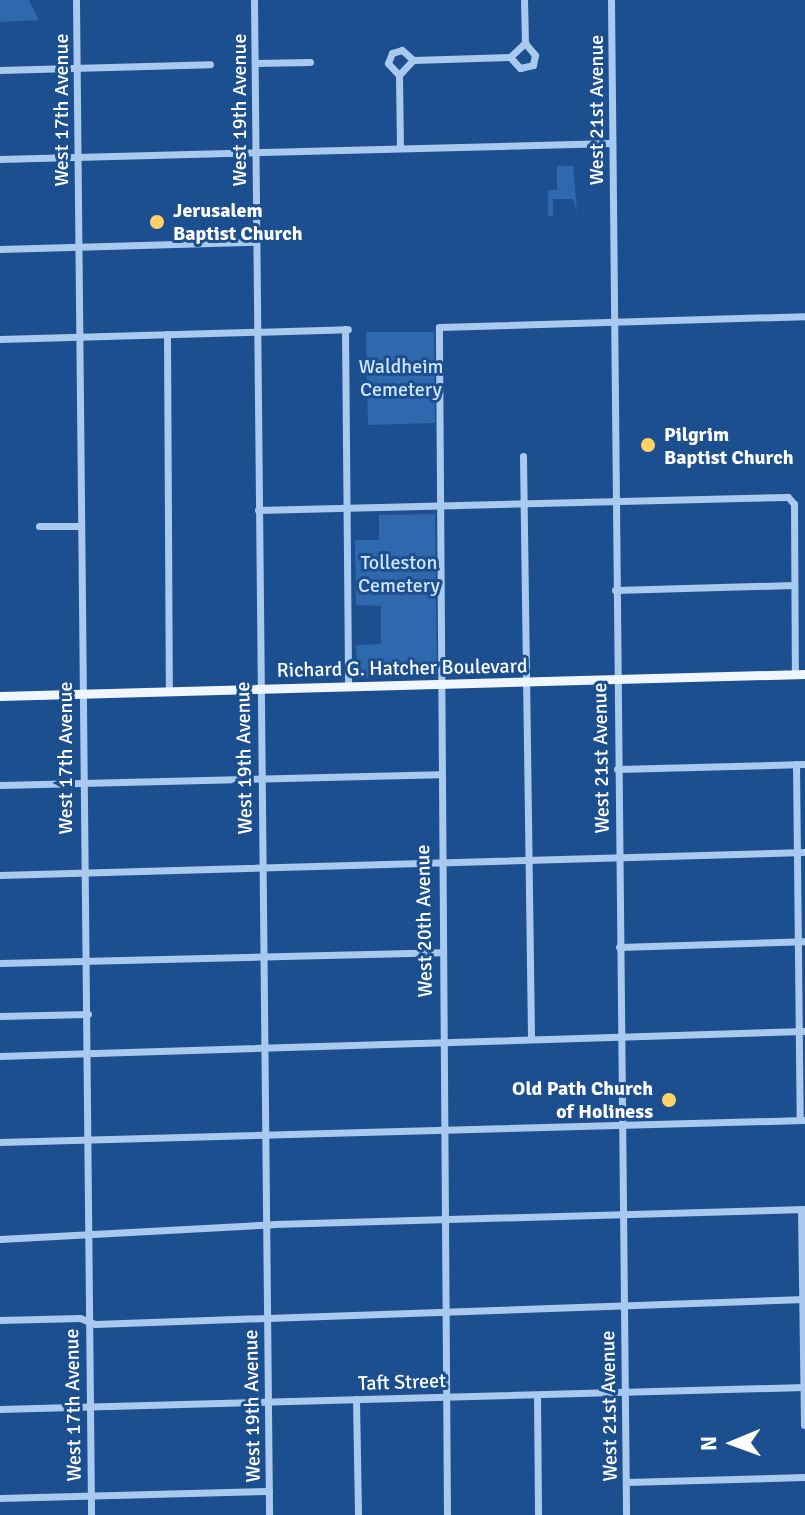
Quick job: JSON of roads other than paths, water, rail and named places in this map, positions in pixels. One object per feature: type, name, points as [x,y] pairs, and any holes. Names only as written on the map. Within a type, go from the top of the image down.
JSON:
[{"type":"main road","name":"Richard G. Hatcher Boulevard","points":[[0,696],[800,675]]},
{"type":"street","name":"West 17th Avenue","points":[[76,0],[81,782],[89,1052],[91,1515]]},
{"type":"street","name":"West 19th Avenue","points":[[254,0],[269,1515]]},
{"type":"street","points":[[510,57],[520,68],[533,65],[534,52],[525,43],[524,0]]},
{"type":"street","name":"West 21st Avenue","points":[[611,0],[626,1515]]},
{"type":"street","points":[[400,148],[399,75],[388,63],[392,53],[402,50],[413,60],[510,57],[525,43]]},
{"type":"street","points":[[399,75],[413,60]]},
{"type":"street","points":[[255,63],[310,62]]},
{"type":"street","points":[[0,70],[210,64]]},
{"type":"street","points":[[0,159],[612,143]]},
{"type":"street","points":[[0,249],[256,242]]},
{"type":"street","points":[[613,322],[805,316]]},
{"type":"street","name":"West 20th Avenue","points":[[447,1515],[439,774],[439,327],[613,322]]},
{"type":"street","points":[[0,339],[347,329],[348,687]]},
{"type":"street","points":[[167,334],[169,692]]},
{"type":"street","points":[[523,456],[531,1037]]},
{"type":"street","points":[[258,510],[791,498],[800,675]]},
{"type":"street","points":[[39,526],[79,526]]},
{"type":"street","points":[[615,590],[794,585]]},
{"type":"street","points":[[0,1142],[802,1120],[800,764],[617,769]]},
{"type":"street","points":[[0,785],[439,774]]},
{"type":"street","points":[[0,875],[801,852]]},
{"type":"street","points":[[619,947],[802,941]]},
{"type":"street","points":[[0,963],[441,952]]},
{"type":"street","points":[[0,1016],[88,1014]]},
{"type":"street","points":[[0,1056],[531,1037],[802,1031]]},
{"type":"street","points":[[0,1239],[89,1231],[803,1209],[804,1425]]},
{"type":"street","points":[[0,1320],[267,1319],[804,1299]]},
{"type":"street","name":"Taft Street","points":[[0,1409],[804,1387]]},
{"type":"street","points":[[537,1395],[538,1515]]},
{"type":"street","points":[[356,1399],[358,1515]]},
{"type":"street","points":[[626,1482],[805,1477]]},
{"type":"street","points":[[0,1498],[269,1491]]},
{"type":"place","name":"Jerusalem Baptist Church","points":[[157,222]]},
{"type":"place","name":"Pilgrim Baptist Church","points":[[648,445]]},
{"type":"place","name":"Old Path Church of Holiness","points":[[669,1100]]},
{"type":"park label","name":"Waldheim Cemetery","points":[[401,378]]},
{"type":"park label","name":"Tolleston Cemetery","points":[[399,574]]}]
